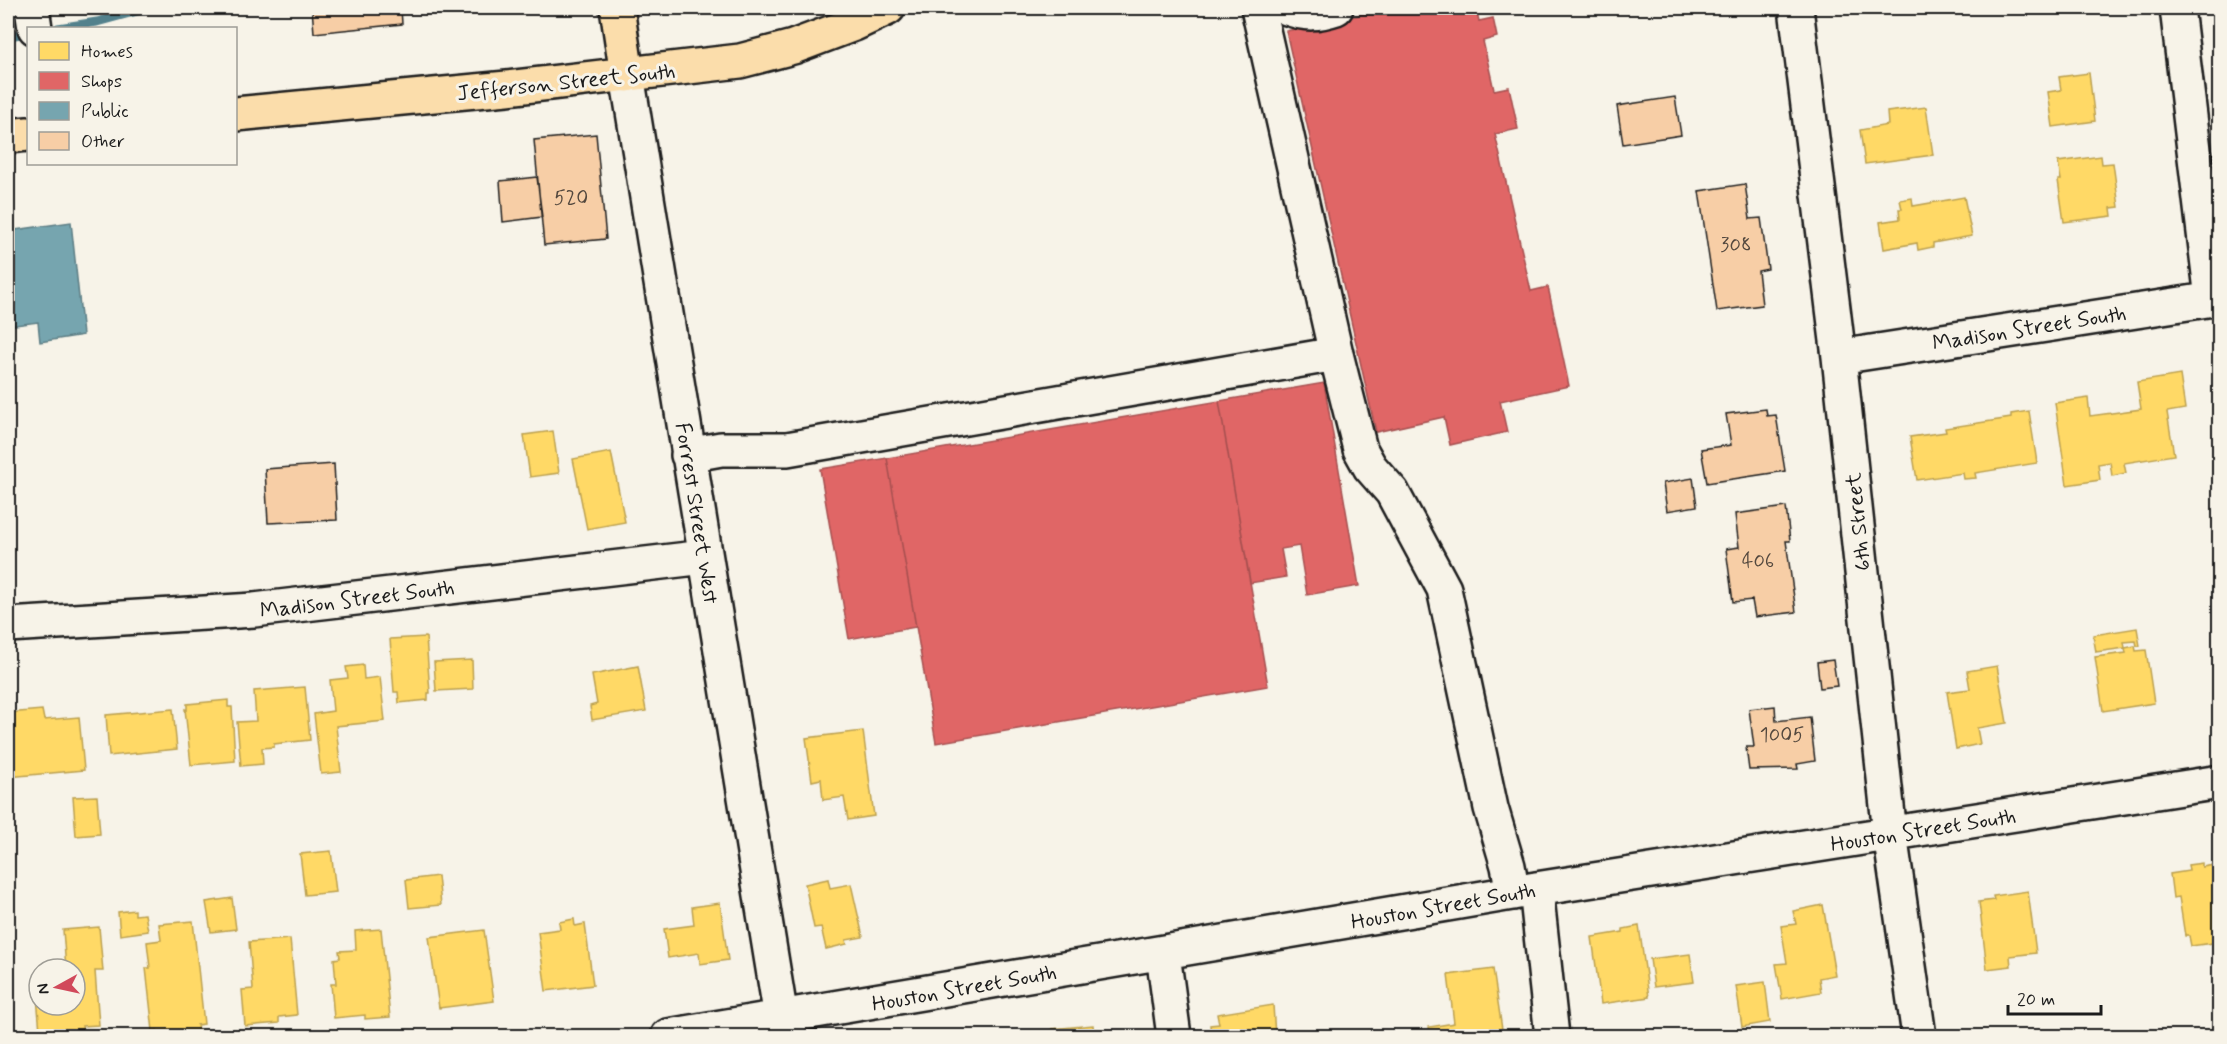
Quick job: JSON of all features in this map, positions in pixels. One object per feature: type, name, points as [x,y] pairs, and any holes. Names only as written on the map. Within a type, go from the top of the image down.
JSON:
[{"type":"main road","name":"Forrest Street West","points":[[617,8],[627,75]]},
{"type":"main road","name":"Jefferson Street South","points":[[237,114],[627,75],[751,58],[793,47],[854,24],[888,8]]},
{"type":"main road","points":[[8,136],[27,134]]},
{"type":"street","points":[[32,8],[35,27]]},
{"type":"street","points":[[1258,8],[1336,354],[1360,449],[1370,467],[1392,492],[1444,589],[1491,808],[1508,866],[1524,891],[1552,1036]]},
{"type":"street","points":[[1287,8],[1304,14],[1322,13],[1336,8]]},
{"type":"street","name":"6th Street","points":[[1796,8],[1839,357],[1890,834],[1919,1036]]},
{"type":"street","points":[[2177,8],[2216,299]]},
{"type":"street","name":"Forrest Street West","points":[[627,75],[783,1027]]},
{"type":"street","name":"Madison Street South","points":[[1839,357],[2216,299]]},
{"type":"street","points":[[688,455],[721,449],[787,449],[1336,354]]},
{"type":"street","name":"Madison Street South","points":[[8,625],[254,610],[705,557]]},
{"type":"street","name":"Houston Street South","points":[[668,1036],[783,1027],[1163,954],[1524,891],[2220,782]]},
{"type":"street","points":[[1163,954],[1174,1036]]},
{"type":"building: Homes","points":[[1877,8],[1909,8],[1877,11]]},
{"type":"building: Homes","points":[[2089,73],[2095,121],[2053,127],[2048,92],[2061,90],[2059,77]]},
{"type":"building: Homes","points":[[1926,107],[1933,155],[1865,164],[1860,130],[1888,125],[1887,112]]},
{"type":"building: Homes","points":[[2101,156],[2102,164],[2113,163],[2119,207],[2111,208],[2112,216],[2064,222],[2058,162]]},
{"type":"building: Homes","points":[[1964,197],[1972,236],[1933,243],[1933,247],[1918,250],[1917,243],[1884,249],[1880,222],[1900,219],[1899,209],[1902,209],[1900,200],[1912,198],[1913,206]]},
{"type":"building: Homes","points":[[2180,375],[2185,409],[2167,412],[2174,455],[2124,463],[2126,473],[2112,476],[2110,462],[2098,464],[2100,480],[2067,485],[2055,403],[2088,398],[2090,416],[2141,409],[2137,382]]},
{"type":"building: Homes","points":[[2029,411],[2037,463],[1975,473],[1976,478],[1964,479],[1963,473],[1917,480],[1910,437],[1946,432],[1945,428],[2011,418],[2011,414]]},
{"type":"building: Homes","points":[[553,431],[559,473],[530,477],[524,435]]},
{"type":"building: Homes","points":[[611,452],[625,522],[587,529],[573,459]]},
{"type":"building: Homes","points":[[2137,628],[2140,646],[2137,646],[2136,641],[2124,642],[2125,648],[2096,652],[2093,635]]},
{"type":"building: Homes","points":[[426,637],[430,693],[428,693],[428,700],[399,703],[398,692],[394,692],[390,639]]},
{"type":"building: Homes","points":[[2135,646],[2136,651],[2146,650],[2154,703],[2103,711],[2095,657],[2126,653],[2125,648]]},
{"type":"building: Homes","points":[[472,660],[473,689],[436,691],[434,662]]},
{"type":"building: Homes","points":[[363,665],[364,679],[380,677],[385,721],[336,726],[341,772],[321,774],[314,714],[333,711],[330,680],[348,678],[346,667]]},
{"type":"building: Homes","points":[[638,666],[646,711],[592,720],[590,706],[597,704],[592,675]]},
{"type":"building: Homes","points":[[1997,666],[2007,723],[1977,728],[1980,744],[1956,749],[1947,692],[1970,689],[1967,671]]},
{"type":"building: Homes","points":[[305,687],[310,740],[274,744],[274,747],[262,748],[263,764],[241,766],[237,722],[256,721],[254,691]]},
{"type":"building: Homes","points":[[228,700],[228,707],[232,707],[235,761],[191,765],[185,709],[187,710],[187,704]]},
{"type":"building: Homes","points":[[173,709],[177,749],[109,756],[106,715]]},
{"type":"building: Homes","points":[[42,710],[44,720],[79,717],[84,770],[8,777],[8,713]]},
{"type":"building: Homes","points":[[863,731],[874,816],[848,820],[844,797],[823,800],[821,779],[812,781],[806,738]]},
{"type":"building: Homes","points":[[97,796],[100,834],[76,836],[73,797]]},
{"type":"building: Homes","points":[[331,851],[336,892],[305,895],[300,854]]},
{"type":"building: Homes","points":[[2202,863],[2202,867],[2220,864],[2220,942],[2191,946],[2189,936],[2185,936],[2179,897],[2173,898],[2170,874],[2189,871],[2188,865]]},
{"type":"building: Homes","points":[[438,876],[441,905],[409,908],[406,880]]},
{"type":"building: Homes","points":[[828,879],[830,888],[851,884],[863,937],[846,940],[847,944],[826,949],[821,927],[814,928],[805,884]]},
{"type":"building: Homes","points":[[2028,891],[2036,953],[2010,956],[2011,966],[1987,969],[1979,902],[1994,900],[1993,896]]},
{"type":"building: Homes","points":[[232,898],[236,929],[211,932],[206,902]]},
{"type":"building: Homes","points":[[720,903],[728,960],[700,964],[699,953],[668,958],[664,929],[694,925],[692,907]]},
{"type":"building: Homes","points":[[1823,905],[1835,975],[1819,978],[1821,992],[1782,999],[1776,964],[1787,963],[1781,926],[1796,924],[1793,911]]},
{"type":"building: Homes","points":[[135,910],[135,915],[145,914],[148,931],[120,935],[118,912]]},
{"type":"building: Homes","points":[[574,919],[575,926],[585,924],[593,985],[546,991],[538,932],[560,929],[559,922]]},
{"type":"building: Homes","points":[[193,921],[204,1024],[197,1025],[198,1034],[158,1036],[157,1030],[153,1031],[146,968],[150,968],[147,942],[161,940],[159,924]]},
{"type":"building: Homes","points":[[1639,926],[1649,997],[1601,1004],[1592,937],[1623,932],[1623,929]]},
{"type":"building: Homes","points":[[99,927],[103,971],[95,971],[99,1025],[82,1026],[83,1031],[56,1034],[56,1029],[40,1031],[39,1017],[87,1017],[87,957],[65,957],[63,930]]},
{"type":"building: Homes","points":[[381,929],[390,1017],[365,1019],[365,1015],[334,1018],[331,984],[336,984],[334,959],[340,958],[339,951],[356,950],[355,931]]},
{"type":"building: Homes","points":[[484,930],[494,1001],[439,1008],[429,937]]},
{"type":"building: Homes","points":[[290,939],[297,1015],[279,1017],[279,1023],[245,1026],[242,990],[253,989],[249,942]]},
{"type":"building: Homes","points":[[1690,954],[1694,982],[1654,987],[1650,959]]},
{"type":"building: Homes","points":[[1493,969],[1503,1036],[1431,1036],[1429,1027],[1454,1023],[1448,975]]},
{"type":"building: Homes","points":[[1765,982],[1770,1022],[1742,1027],[1736,986]]},
{"type":"building: Homes","points":[[1273,1005],[1275,1036],[1211,1036],[1210,1025],[1219,1024],[1217,1014]]},
{"type":"building: Homes","points":[[1093,1025],[1094,1036],[1053,1036],[1052,1029]]},
{"type":"building: Homes","points":[[1291,1033],[1292,1036],[1275,1036]]},
{"type":"building: Shops","points":[[1392,8],[1476,8],[1479,21],[1493,18],[1497,37],[1483,41],[1494,90],[1509,87],[1518,129],[1495,134],[1531,291],[1548,287],[1569,386],[1500,401],[1507,432],[1450,445],[1444,417],[1376,432],[1286,31]]},
{"type":"building: Shops","points":[[1324,383],[1359,586],[1307,595],[1299,546],[1281,549],[1286,577],[1250,583],[1219,401]]},
{"type":"building: Shops","points":[[1219,401],[1268,686],[936,743],[887,458]]},
{"type":"building: Shops","points":[[887,458],[916,627],[849,639],[820,469]]},
{"type":"building: Public","points":[[71,222],[83,335],[40,342],[38,322],[8,326],[8,231]]},
{"type":"building: Other","points":[[312,8],[401,8],[402,24],[314,33]]},
{"type":"building: Other","points":[[1675,97],[1681,135],[1623,144],[1617,106]]},
{"type":"building: Other","points":[[596,134],[606,239],[544,245],[534,140]]},
{"type":"building: Other","points":[[537,177],[542,217],[503,222],[500,181]]},
{"type":"building: Other","points":[[1745,184],[1750,219],[1761,218],[1768,269],[1758,271],[1762,305],[1717,311],[1699,191]]},
{"type":"building: Other","points":[[1766,409],[1767,416],[1776,415],[1785,471],[1707,483],[1701,449],[1731,445],[1726,414]]},
{"type":"building: Other","points":[[334,464],[337,520],[268,523],[265,469]]},
{"type":"building: Other","points":[[1693,478],[1697,506],[1667,511],[1663,483]]},
{"type":"building: Other","points":[[1786,507],[1790,541],[1786,541],[1796,612],[1755,617],[1752,600],[1733,602],[1726,549],[1739,547],[1735,514]]},
{"type":"building: Other","points":[[1833,660],[1837,686],[1820,688],[1817,662]]},
{"type":"building: Other","points":[[1775,706],[1776,721],[1810,717],[1815,761],[1797,764],[1798,769],[1749,770],[1746,747],[1754,747],[1749,709]]},
{"type":"waterway","points":[[64,27],[97,22],[148,8]]},
{"type":"waterway","points":[[8,36],[27,33]]}]
